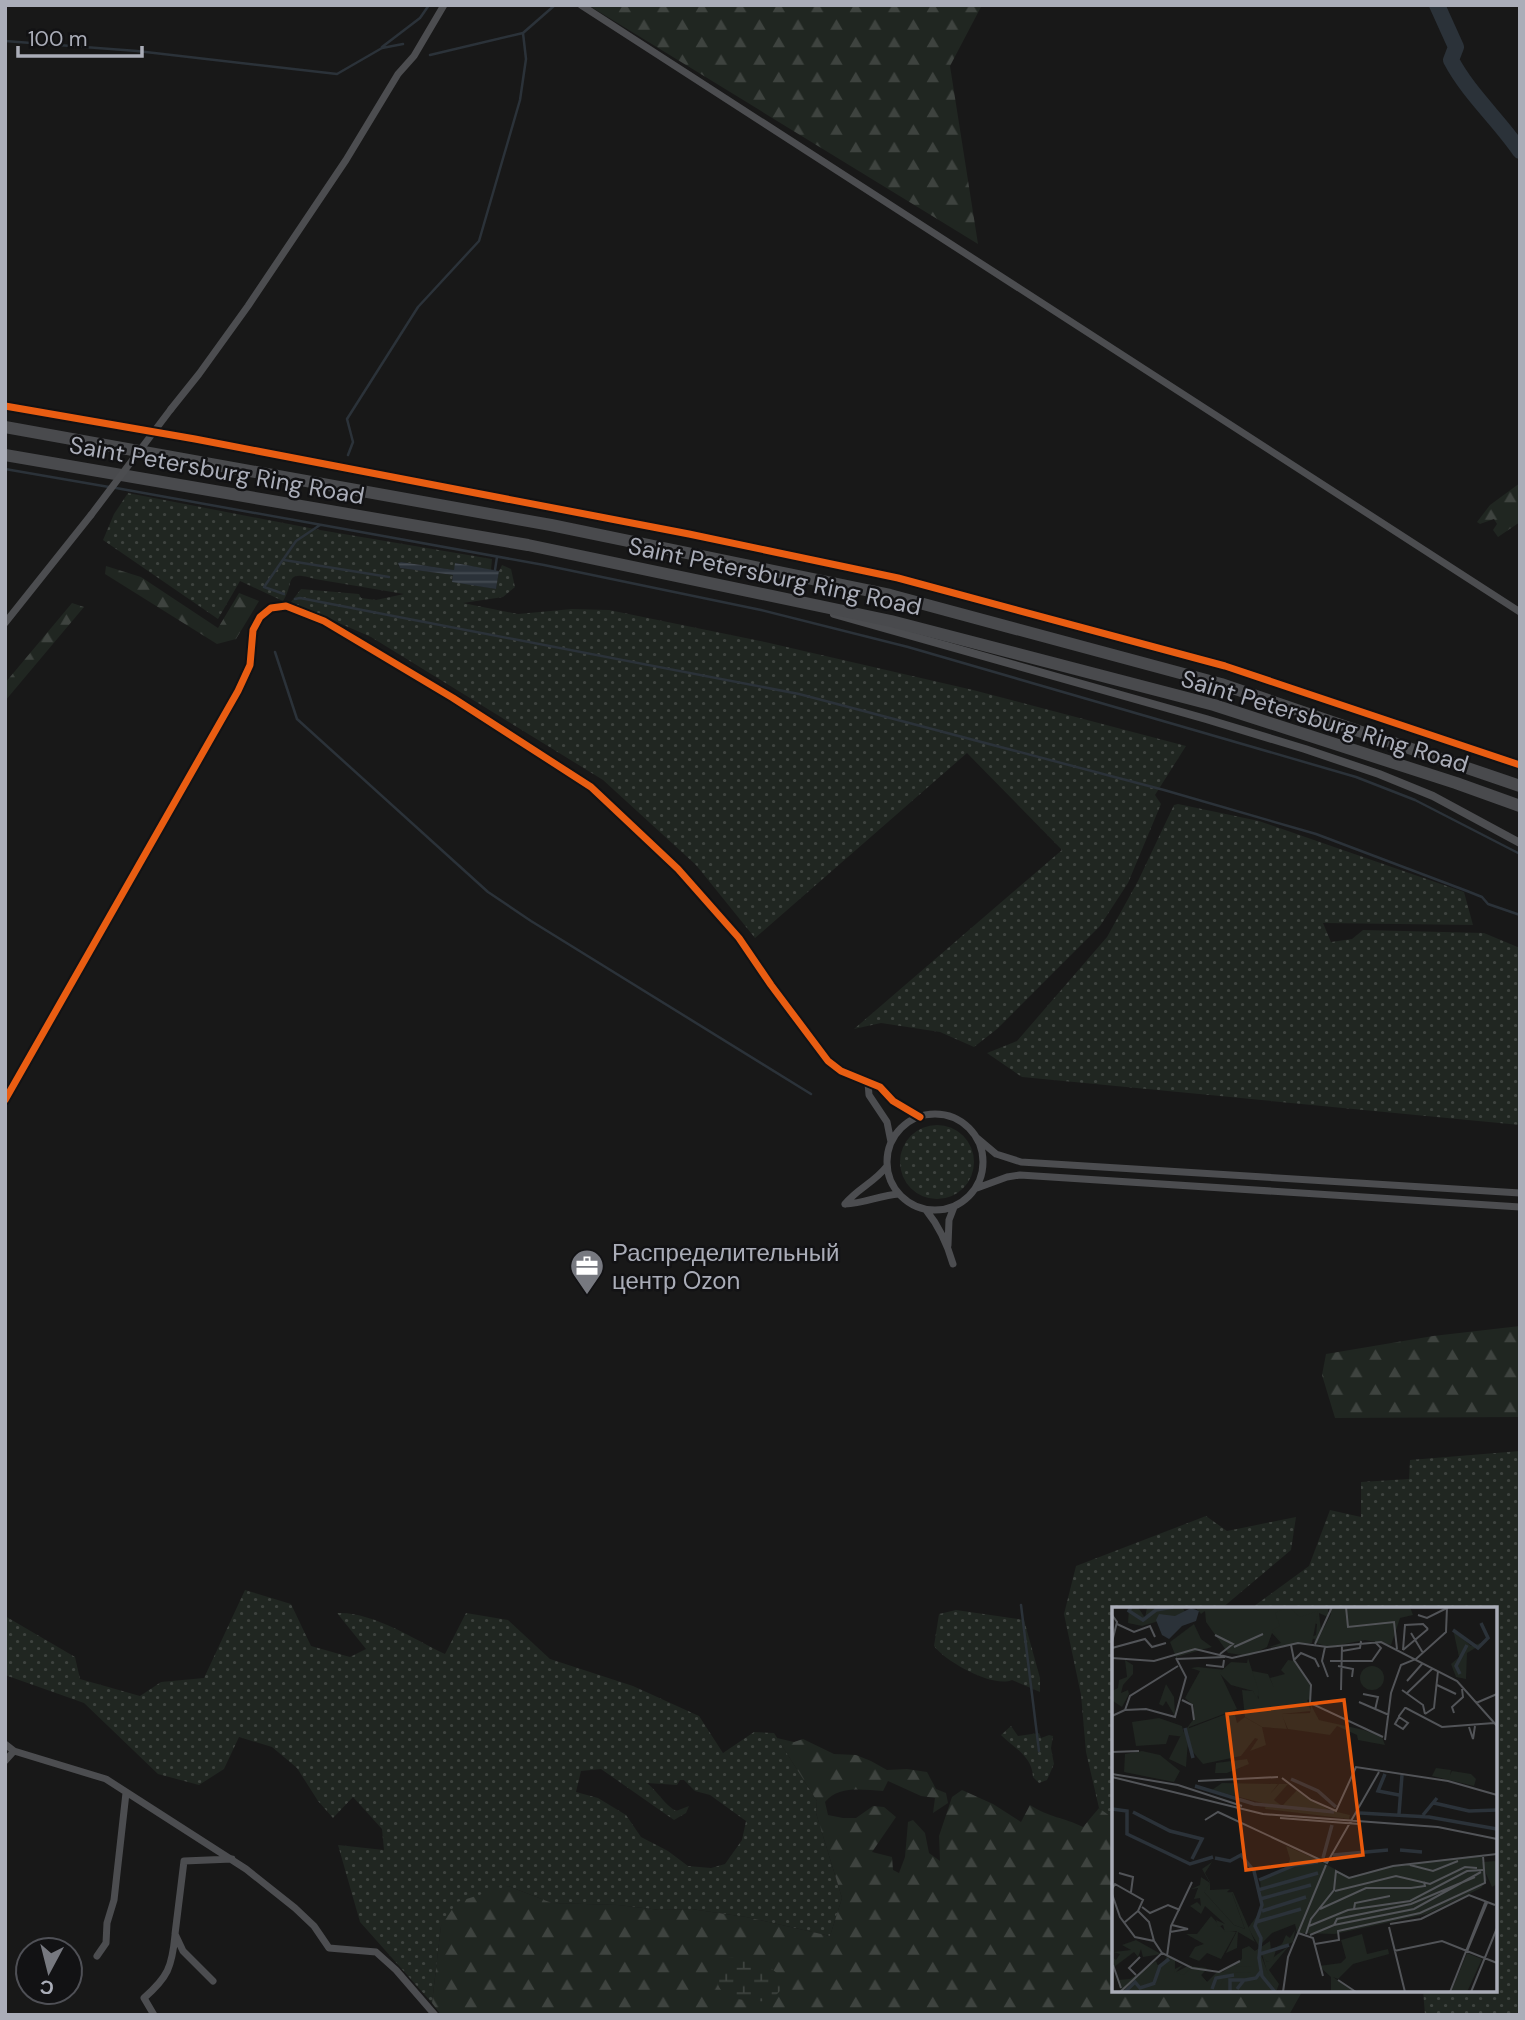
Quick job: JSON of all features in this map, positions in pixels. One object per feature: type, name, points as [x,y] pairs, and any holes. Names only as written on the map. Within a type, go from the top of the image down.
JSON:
[{"type":"highway","name":"Saint Petersburg Ring Road","points":[[5,427],[551,525],[890,595],[1221,684],[1520,786]]},
{"type":"highway","name":"Saint Petersburg Ring Road","points":[[5,455],[528,545],[891,621],[1214,705],[1520,806]]},
{"type":"street","points":[[5,623],[199,374],[248,306],[346,160],[398,74],[414,56],[444,5]]},
{"type":"street","points":[[581,5],[1520,612]]},
{"type":"street","points":[[5,406],[264,452],[675,531],[898,578],[1225,666],[1520,765]]},
{"type":"street","points":[[768,595],[1318,753],[1433,796],[1520,843]]},
{"type":"street","points":[[5,1100],[239,691],[250,666],[253,630],[260,617],[271,608],[286,606],[324,621],[453,698],[591,787],[678,869],[739,938],[828,1061],[841,1070],[880,1087],[893,1101],[920,1116]]},
{"type":"street","points":[[868,1083],[869,1095],[887,1122],[891,1142],[887,1166],[891,1181],[899,1194],[926,1210],[936,1222],[948,1246],[953,1264]]},
{"type":"street","points":[[891,1142],[908,1122],[920,1116],[946,1115],[969,1128],[996,1154],[1021,1162],[1520,1193]]},
{"type":"street","points":[[926,1210],[954,1207],[971,1196],[977,1188],[984,1163],[978,1138]]},
{"type":"street","points":[[887,1166],[879,1177],[853,1193],[845,1204],[861,1204],[875,1198],[899,1194]]},
{"type":"street","points":[[977,1188],[1020,1175],[1520,1207]]},
{"type":"street","points":[[948,1246],[949,1220],[954,1207]]},
{"type":"street","points":[[5,1744],[14,1751],[106,1779],[232,1859],[295,1908],[314,1926],[329,1948],[376,1952],[435,2015]]},
{"type":"street","points":[[5,1762],[14,1751]]},
{"type":"street","points":[[97,1956],[107,1943],[107,1923],[114,1900],[126,1794]]},
{"type":"street","points":[[154,2015],[144,1998],[162,1982],[170,1969],[184,1861],[232,1859]]},
{"type":"street","points":[[175,1934],[183,1951],[213,1981]]},
{"type":"green space","points":[[588,5],[982,5],[950,66],[978,244]]},
{"type":"green space","points":[[1520,483],[1520,522],[1498,537],[1493,530],[1497,524],[1494,519],[1480,524],[1477,522],[1490,505]]},
{"type":"green space","points":[[128,493],[320,530],[492,559],[491,570],[456,563],[454,570],[401,562],[398,565],[400,568],[453,575],[452,581],[496,589],[502,565],[511,569],[515,587],[503,597],[463,603],[518,614],[572,609],[609,610],[765,642],[973,690],[1186,746],[1155,795],[1161,804],[1128,883],[1100,926],[997,1029],[974,1047],[940,1032],[881,1023],[854,1029],[1062,850],[967,753],[755,938],[696,865],[603,780],[371,637],[291,602],[301,589],[359,594],[361,598],[376,600],[404,594],[298,576],[292,580],[283,601],[240,581],[218,619],[103,540],[114,514]]},
{"type":"green space","points":[[106,566],[141,577],[218,628],[239,593],[259,601],[236,639],[217,644],[105,574]]},
{"type":"green space","points":[[72,603],[84,607],[5,701],[5,683]]},
{"type":"green space","points":[[1174,805],[1259,821],[1464,892],[1473,925],[1323,923],[1331,942],[1352,939],[1363,930],[1484,933],[1520,948],[1520,1125],[1022,1077],[987,1053],[1017,1041],[1107,937],[1138,881]]},
{"type":"green space","points":[[937,1125],[951,1128],[963,1136],[971,1148],[974,1162],[971,1176],[963,1188],[951,1196],[937,1199],[923,1196],[911,1188],[903,1176],[900,1162],[903,1148],[911,1136],[923,1128]]},
{"type":"green space","points":[[1520,1326],[1520,1417],[1335,1418],[1322,1375],[1326,1354],[1433,1336]]},
{"type":"green space","points":[[1520,1451],[1520,2015],[1425,2015],[1423,1992],[1497,1992],[1497,1607],[1253,1607],[1309,1566],[1330,1510],[1361,1517],[1361,1482],[1409,1479],[1410,1460]]},
{"type":"green space","points":[[1206,1516],[1227,1531],[1296,1517],[1291,1550],[1223,1607],[1112,1607],[1112,1818],[1099,1808],[1086,1752],[1081,1695],[1064,1614],[1076,1566]]},
{"type":"green space","points":[[245,1590],[291,1604],[311,1646],[350,1657],[366,1649],[337,1613],[364,1616],[378,1621],[445,1654],[466,1613],[508,1620],[550,1659],[633,1686],[699,1716],[723,1753],[754,1732],[774,1733],[817,1801],[816,1813],[842,1898],[830,1936],[746,1917],[691,1909],[660,1910],[618,1905],[552,1903],[508,1886],[441,1926],[432,2003],[360,1922],[338,1845],[384,1850],[382,1829],[353,1797],[333,1818],[318,1801],[297,1768],[272,1747],[239,1737],[224,1769],[199,1785],[158,1774],[84,1703],[5,1675],[5,1616],[75,1657],[80,1679],[140,1696],[161,1682],[204,1678]],"holes":[[[601,1769],[674,1820],[686,1813],[689,1806],[676,1811],[647,1783],[677,1785],[680,1780],[684,1780],[695,1791],[710,1795],[746,1821],[742,1840],[725,1864],[711,1868],[688,1866],[668,1851],[641,1837],[626,1815],[598,1798],[576,1792],[581,1771]]]},
{"type":"green space","points":[[956,1610],[1024,1620],[1040,1678],[1040,1692],[1012,1680],[982,1677],[959,1666],[940,1652],[934,1646],[939,1614]]},
{"type":"green space","points":[[1011,1726],[1018,1736],[1039,1733],[1041,1738],[1053,1736],[1051,1748],[1054,1764],[1047,1780],[1039,1783],[1033,1777],[1026,1758],[1001,1735]]},
{"type":"green space","points":[[777,1738],[794,1742],[803,1739],[834,1754],[856,1755],[887,1770],[927,1772],[936,1789],[946,1793],[948,1803],[933,1813],[935,1798],[921,1796],[888,1781],[883,1791],[844,1791],[825,1802],[828,1815],[856,1818],[873,1806],[884,1807],[896,1817],[872,1852],[892,1857],[893,1870],[899,1873],[905,1857],[908,1822],[913,1820],[925,1833],[929,1853],[940,1861],[939,1836],[952,1797],[962,1790],[993,1804],[1021,1822],[1030,1805],[1083,1827],[1099,1808],[1112,1818],[1112,1992],[1302,1992],[1289,2015],[441,2015],[432,2003],[441,1926],[457,1902],[508,1886],[552,1903],[618,1905],[660,1910],[691,1909],[746,1917],[830,1936],[842,1898],[816,1813],[817,1801]]},
{"type":"green space","points":[[742,1957],[764,1963],[782,1977],[780,1991],[770,2001],[735,1998],[721,1990],[718,1973],[727,1958]]},
{"type":"shaded area","points":[[398,563],[454,570],[455,563],[499,571],[496,589],[452,582],[453,575],[400,568]]},
{"type":"waterway","points":[[382,47],[420,18],[429,5]]},
{"type":"waterway","points":[[430,55],[523,33],[555,5]]},
{"type":"waterway","points":[[1437,5],[1456,47],[1451,60],[1466,84],[1520,151]]},
{"type":"waterway","points":[[348,455],[353,442],[347,419],[418,307],[479,241],[520,100],[526,59],[523,33]]},
{"type":"waterway","points":[[5,41],[137,51],[337,74],[382,48],[403,44]]},
{"type":"waterway","points":[[5,469],[109,487]]},
{"type":"waterway","points":[[116,488],[544,565],[761,610],[908,647],[1356,777],[1415,800],[1520,854]]},
{"type":"waterway","points":[[284,594],[264,587],[296,541],[320,525]]},
{"type":"waterway","points":[[495,570],[497,557]]},
{"type":"waterway","points":[[284,560],[389,577]]},
{"type":"waterway","points":[[295,599],[799,694],[1164,790],[1316,834],[1467,891],[1482,897],[1488,904],[1520,915]]},
{"type":"waterway","points":[[275,652],[297,719],[488,892],[811,1094]]},
{"type":"waterway","points":[[1021,1605],[1039,1751]]},
{"type":"cycle path","points":[[5,406],[195,439],[689,534],[898,578],[1225,666],[1520,765]]},
{"type":"cycle path","points":[[5,1100],[238,691],[250,665],[253,630],[260,617],[271,608],[286,606],[324,621],[453,698],[591,787],[678,869],[739,938],[828,1061],[841,1071],[880,1087],[893,1101],[920,1117]]},
{"type":"place","name":"Распределительный центр Ozon","points":[[587,1296]]}]
